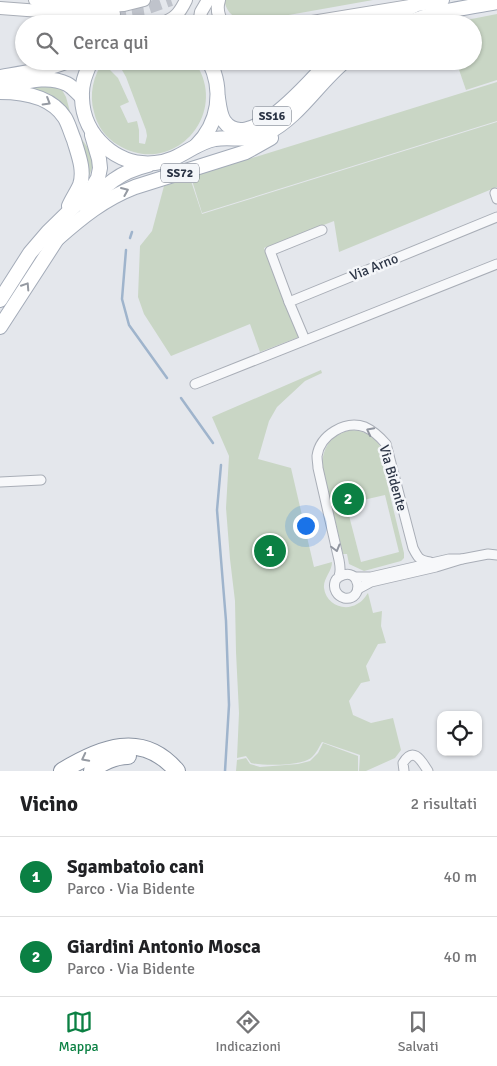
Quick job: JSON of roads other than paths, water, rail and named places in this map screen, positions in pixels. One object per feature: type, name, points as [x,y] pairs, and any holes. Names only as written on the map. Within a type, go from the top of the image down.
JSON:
[{"type":"highway","points":[[62,771],[91,755],[119,747],[138,748],[149,751],[169,762],[177,771]]},
{"type":"highway","points":[[92,771],[110,760],[125,756],[143,756],[154,761],[167,771]]},
{"type":"main road","points":[[35,0],[106,6],[124,5],[144,0]]},
{"type":"main road","points":[[178,15],[186,0]]},
{"type":"main road","points":[[200,15],[208,0]]},
{"type":"main road","points":[[218,15],[219,0]]},
{"type":"main road","points":[[353,15],[442,0]]},
{"type":"main road","points":[[432,15],[497,2]]},
{"type":"main road","points":[[395,15],[417,4]]},
{"type":"main road","points":[[0,8],[93,15],[114,14]]},
{"type":"main road","points":[[0,77],[41,70]]},
{"type":"main road","name":"SS16","points":[[88,70],[84,79],[82,97],[83,108],[90,129],[98,140],[115,154],[140,163],[155,163],[176,158],[195,147],[214,140],[260,136],[279,125],[335,70]]},
{"type":"main road","name":"SS16","points":[[212,70],[217,86],[222,118],[230,127],[246,130],[258,126],[274,115],[320,70]]},
{"type":"main road","points":[[0,87],[38,80],[59,81],[69,85],[82,97]]},
{"type":"main road","points":[[0,92],[38,97],[50,103],[68,123],[80,158],[81,176],[80,184],[63,217]]},
{"type":"main road","name":"SS16","points":[[187,152],[198,144],[209,129],[216,112],[218,98]]},
{"type":"main road","name":"SS72","points":[[57,239],[94,208],[121,193],[246,152],[263,143],[285,126],[300,106]]},
{"type":"main road","points":[[0,300],[30,253],[48,232],[91,190],[98,178],[99,160],[90,129]]},
{"type":"main road","name":"SS72","points":[[0,327],[57,239],[88,204],[117,177],[139,167],[155,163]]},
{"type":"street","name":"Via Arno","points":[[290,302],[497,217]]},
{"type":"street","points":[[305,340],[270,251],[322,230]]},
{"type":"street","points":[[195,384],[497,264]]},
{"type":"street","name":"Via Bidente","points":[[430,562],[421,560],[412,548],[386,444],[373,431],[364,427],[349,426],[331,433],[323,443],[317,456],[318,468],[339,560],[339,577],[334,584],[335,592],[338,595],[350,598],[358,589],[371,582],[442,566],[462,559],[488,554],[497,555]]},
{"type":"street","points":[[0,482],[41,480]]},
{"type":"street","name":"Via Bidente","points":[[339,577],[346,574],[355,577],[371,576],[430,562],[462,559]]},
{"type":"street","points":[[355,577],[358,589]]},
{"type":"street","points":[[404,771],[405,759],[415,756],[421,758],[428,771]]},
{"type":"waterway","points":[[130,238],[132,232]]},
{"type":"waterway","points":[[126,250],[122,299],[129,325],[167,378]]},
{"type":"waterway","points":[[181,398],[213,443]]},
{"type":"waterway","points":[[221,465],[217,510],[226,621],[229,705],[225,771]]},
{"type":"tunnel","points":[[114,14],[145,9],[171,0]]},
{"type":"place","name":"Giardini Antonio Mosca","points":[[348,499]]},
{"type":"place","name":"Sgambatoio cani","points":[[270,551]]}]
